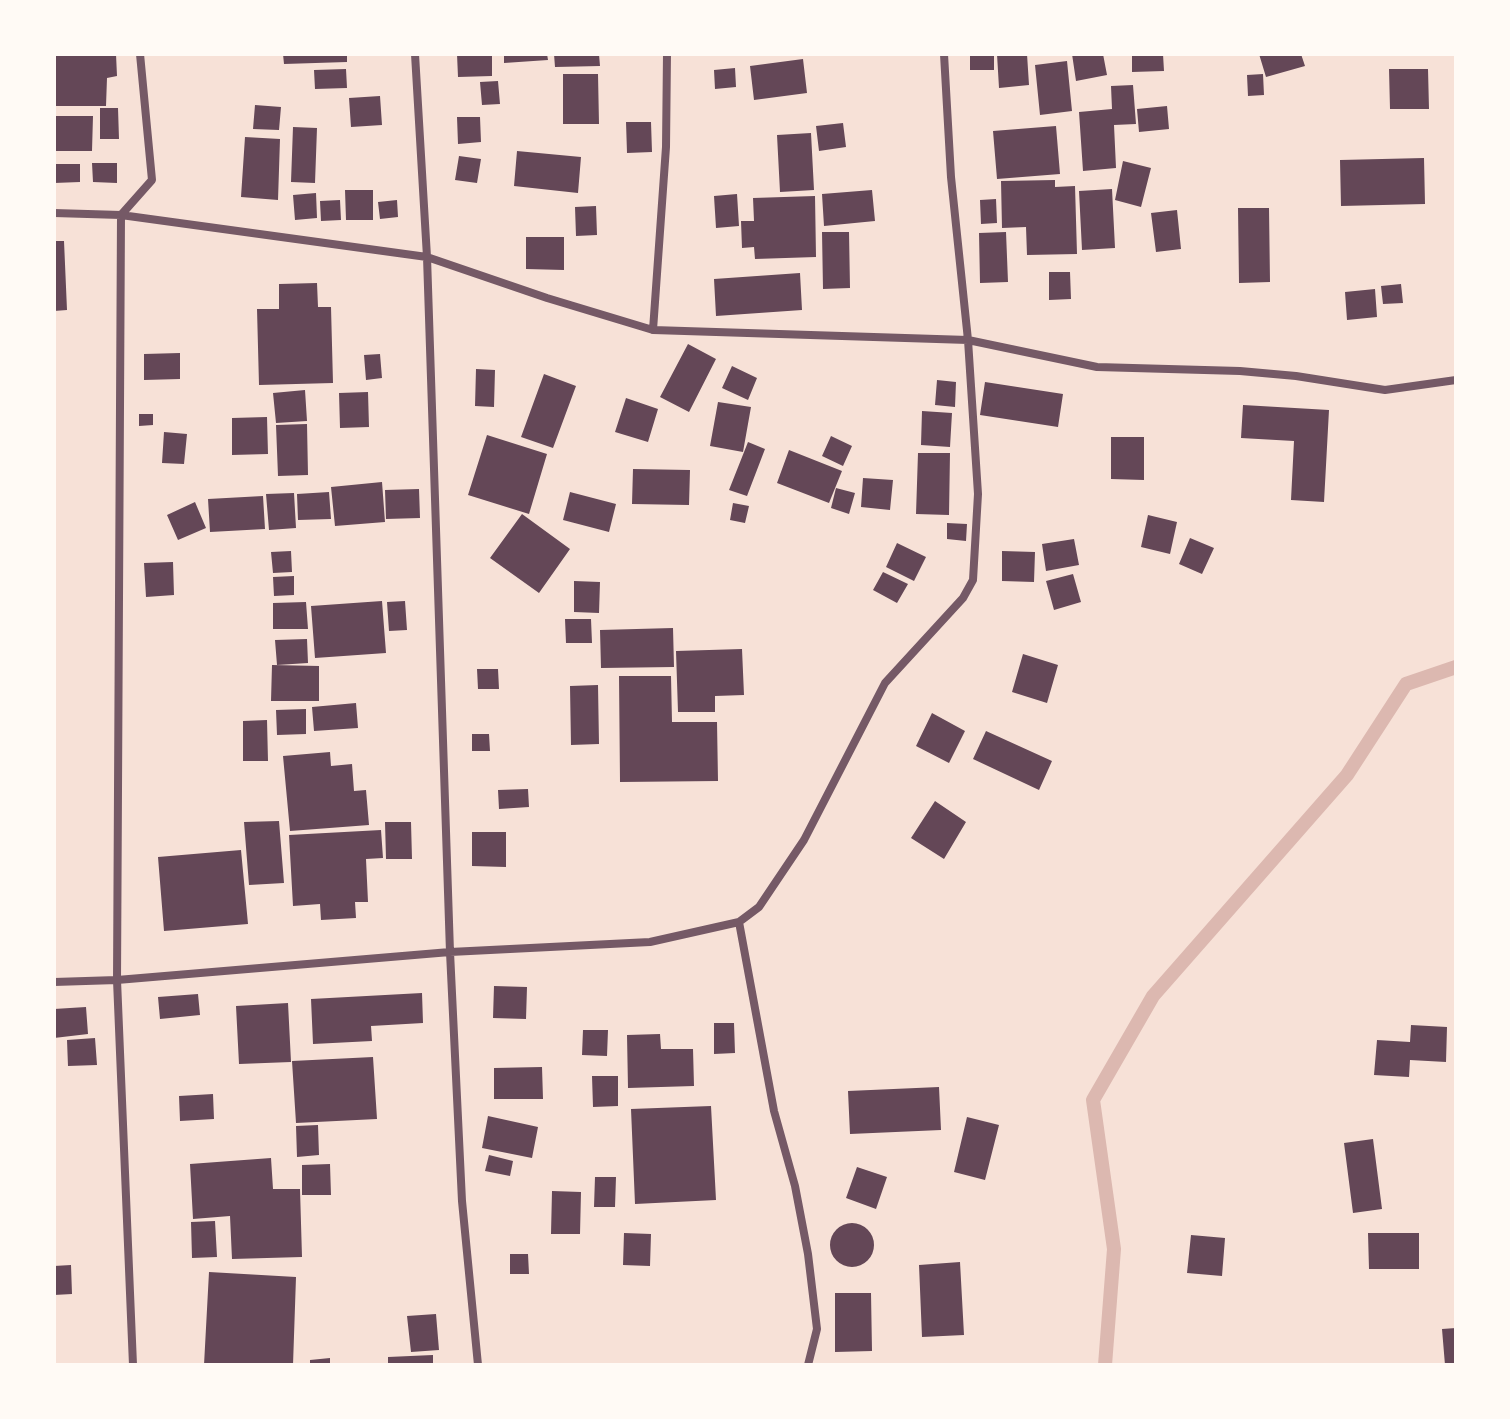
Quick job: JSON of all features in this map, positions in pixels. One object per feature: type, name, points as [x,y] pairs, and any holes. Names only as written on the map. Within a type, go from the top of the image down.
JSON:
[{"type":"street","points":[[133,1365],[117,980],[121,215],[152,180],[140,54]]},
{"type":"street","points":[[415,54],[427,257],[450,952],[462,1201],[478,1365]]},
{"type":"street","points":[[653,330],[666,147],[667,54]]},
{"type":"street","points":[[54,982],[117,980],[450,952],[650,942],[739,922],[759,907],[804,840],[885,683],[963,598],[973,580],[978,494],[968,340],[951,177],[944,54]]},
{"type":"street","points":[[54,213],[121,215],[427,257],[653,330],[968,340],[1097,367],[1240,371],[1385,390],[1456,380]]},
{"type":"street","points":[[739,922],[774,1111],[795,1186],[808,1254],[817,1329],[808,1365]]},
{"type":"building","points":[[54,54],[116,54],[117,76],[107,78],[106,106],[54,106]]},
{"type":"building","points":[[283,54],[347,54],[347,62],[284,64]]},
{"type":"building","points":[[457,54],[492,54],[492,76],[458,77]]},
{"type":"building","points":[[504,54],[547,54],[548,60],[504,63]]},
{"type":"building","points":[[554,54],[599,54],[600,66],[555,67]]},
{"type":"building","points":[[970,54],[994,54],[994,70],[970,70]]},
{"type":"building","points":[[997,54],[1027,54],[1029,85],[999,88]]},
{"type":"building","points":[[1072,54],[1103,54],[1107,75],[1076,81]]},
{"type":"building","points":[[1132,54],[1163,54],[1164,71],[1132,72]]},
{"type":"building","points":[[1259,54],[1301,54],[1305,66],[1266,77]]},
{"type":"building","points":[[803,59],[807,93],[754,100],[750,66]]},
{"type":"building","points":[[1067,61],[1072,111],[1040,115],[1035,65]]},
{"type":"building","points":[[735,68],[736,87],[715,89],[714,70]]},
{"type":"building","points":[[346,69],[347,88],[315,89],[314,70]]},
{"type":"building","points":[[1389,69],[1428,69],[1429,109],[1390,109]]},
{"type":"building","points":[[563,74],[598,74],[599,124],[563,124]]},
{"type":"building","points":[[1263,74],[1264,95],[1248,96],[1247,75]]},
{"type":"building","points":[[498,81],[500,104],[482,105],[480,82]]},
{"type":"building","points":[[1133,85],[1136,124],[1114,125],[1116,168],[1083,171],[1079,112],[1112,109],[1111,86]]},
{"type":"building","points":[[380,96],[382,125],[351,127],[349,98]]},
{"type":"building","points":[[255,105],[281,107],[279,130],[253,129]]},
{"type":"building","points":[[1167,106],[1169,129],[1139,132],[1137,109]]},
{"type":"building","points":[[100,108],[118,108],[119,139],[100,139]]},
{"type":"building","points":[[54,116],[93,116],[92,151],[54,151]]},
{"type":"building","points":[[457,117],[480,117],[481,142],[458,144]]},
{"type":"building","points":[[626,122],[651,122],[652,152],[627,153]]},
{"type":"building","points":[[843,123],[846,147],[819,151],[816,126]]},
{"type":"building","points":[[1056,126],[1060,174],[997,179],[993,131]]},
{"type":"building","points":[[293,127],[317,128],[315,183],[291,182]]},
{"type":"building","points":[[811,133],[814,190],[780,192],[777,135]]},
{"type":"building","points":[[245,137],[280,139],[278,200],[241,197]]},
{"type":"building","points":[[517,151],[581,157],[578,193],[514,186]]},
{"type":"building","points":[[459,156],[481,159],[477,183],[455,180]]},
{"type":"building","points":[[1424,158],[1425,204],[1341,206],[1340,160]]},
{"type":"building","points":[[1123,161],[1151,168],[1141,207],[1115,200]]},
{"type":"building","points":[[92,163],[117,163],[117,183],[93,182]]},
{"type":"building","points":[[54,164],[80,164],[80,182],[54,183]]},
{"type":"building","points":[[1055,180],[1055,187],[1075,186],[1077,254],[1027,255],[1026,227],[1002,228],[1001,181]]},
{"type":"building","points":[[1112,189],[1115,248],[1082,250],[1079,191]]},
{"type":"building","points":[[345,190],[373,190],[373,220],[346,220]]},
{"type":"building","points":[[872,190],[875,221],[824,226],[822,194]]},
{"type":"building","points":[[316,193],[317,218],[295,220],[293,195]]},
{"type":"building","points":[[737,194],[739,226],[716,228],[714,196]]},
{"type":"building","points":[[815,196],[816,257],[755,259],[754,247],[742,248],[741,221],[754,221],[753,198]]},
{"type":"building","points":[[996,199],[997,223],[981,224],[980,200]]},
{"type":"building","points":[[340,200],[341,220],[321,221],[320,201]]},
{"type":"building","points":[[397,200],[398,217],[380,219],[378,202]]},
{"type":"building","points":[[596,206],[597,235],[576,236],[575,207]]},
{"type":"building","points":[[1238,208],[1269,208],[1270,282],[1239,283]]},
{"type":"building","points":[[1177,210],[1181,249],[1156,252],[1151,213]]},
{"type":"building","points":[[822,232],[849,232],[850,288],[823,289]]},
{"type":"building","points":[[1006,232],[1008,282],[980,283],[979,233]]},
{"type":"building","points":[[526,237],[564,237],[564,270],[526,269]]},
{"type":"building","points":[[54,241],[64,241],[67,310],[54,311]]},
{"type":"building","points":[[1049,272],[1070,272],[1071,299],[1049,300]]},
{"type":"building","points":[[800,273],[802,310],[716,316],[714,279]]},
{"type":"building","points":[[317,283],[318,307],[331,307],[333,383],[259,385],[257,309],[279,309],[279,284]]},
{"type":"building","points":[[1401,284],[1403,303],[1383,304],[1381,286]]},
{"type":"building","points":[[1375,289],[1377,317],[1347,320],[1345,292]]},
{"type":"building","points":[[688,344],[716,359],[689,412],[660,397]]},
{"type":"building","points":[[180,353],[180,379],[144,380],[144,354]]},
{"type":"building","points":[[380,354],[382,378],[366,380],[364,355]]},
{"type":"building","points":[[732,366],[757,378],[748,400],[722,388]]},
{"type":"building","points":[[476,369],[495,370],[494,407],[475,406]]},
{"type":"building","points":[[544,374],[576,386],[553,448],[521,437]]},
{"type":"building","points":[[937,380],[956,382],[955,407],[935,405]]},
{"type":"building","points":[[985,382],[1063,394],[1058,427],[980,415]]},
{"type":"building","points":[[305,390],[307,421],[276,423],[273,393]]},
{"type":"building","points":[[368,392],[369,427],[340,428],[339,393]]},
{"type":"building","points":[[626,398],[658,409],[648,442],[615,432]]},
{"type":"building","points":[[718,402],[751,407],[743,452],[710,446]]},
{"type":"building","points":[[1243,405],[1329,410],[1324,502],[1291,500],[1294,441],[1241,438]]},
{"type":"building","points":[[922,411],[952,413],[950,447],[921,445]]},
{"type":"building","points":[[139,414],[153,414],[153,425],[139,426]]},
{"type":"building","points":[[267,417],[268,454],[232,455],[232,418]]},
{"type":"building","points":[[307,424],[308,475],[278,476],[276,425]]},
{"type":"building","points":[[164,432],[187,434],[184,464],[162,463]]},
{"type":"building","points":[[487,435],[547,454],[529,514],[468,495]]},
{"type":"building","points":[[831,436],[852,446],[843,466],[822,456]]},
{"type":"building","points":[[1111,437],[1144,437],[1144,480],[1111,479]]},
{"type":"building","points":[[748,442],[765,449],[747,496],[729,490]]},
{"type":"building","points":[[789,450],[842,471],[829,503],[777,483]]},
{"type":"building","points":[[918,453],[950,453],[949,515],[916,514]]},
{"type":"building","points":[[633,469],[690,470],[689,505],[632,504]]},
{"type":"building","points":[[863,478],[893,480],[890,510],[861,507]]},
{"type":"building","points":[[382,482],[385,522],[335,526],[331,487]]},
{"type":"building","points":[[836,488],[855,493],[849,514],[831,508]]},
{"type":"building","points":[[419,489],[420,518],[386,519],[385,490]]},
{"type":"building","points":[[329,492],[331,519],[298,520],[297,494]]},
{"type":"building","points":[[570,492],[616,504],[609,532],[563,520]]},
{"type":"building","points":[[294,493],[296,528],[269,530],[266,494]]},
{"type":"building","points":[[263,496],[265,529],[210,532],[208,499]]},
{"type":"building","points":[[195,502],[206,528],[178,540],[167,515]]},
{"type":"building","points":[[733,503],[749,506],[745,523],[730,520]]},
{"type":"building","points":[[522,514],[570,549],[539,593],[490,558]]},
{"type":"building","points":[[1148,515],[1177,522],[1170,554],[1141,547]]},
{"type":"building","points":[[947,523],[967,524],[966,541],[947,539]]},
{"type":"building","points":[[1190,538],[1214,548],[1202,574],[1179,564]]},
{"type":"building","points":[[1074,539],[1079,565],[1046,571],[1042,544]]},
{"type":"building","points":[[897,543],[926,557],[914,581],[886,567]]},
{"type":"building","points":[[291,551],[292,572],[273,573],[271,552]]},
{"type":"building","points":[[1002,551],[1035,552],[1034,582],[1002,581]]},
{"type":"building","points":[[173,562],[174,595],[146,597],[144,563]]},
{"type":"building","points":[[883,572],[908,584],[897,603],[873,590]]},
{"type":"building","points":[[1073,574],[1081,602],[1054,610],[1046,581]]},
{"type":"building","points":[[294,576],[294,595],[274,596],[273,577]]},
{"type":"building","points":[[574,581],[600,582],[599,613],[574,612]]},
{"type":"building","points":[[382,601],[386,653],[315,658],[311,606]]},
{"type":"building","points":[[405,601],[407,630],[389,631],[387,602]]},
{"type":"building","points":[[306,602],[308,629],[273,629],[273,603]]},
{"type":"building","points":[[565,619],[591,619],[592,643],[566,643]]},
{"type":"building","points":[[673,628],[674,667],[601,668],[600,630]]},
{"type":"building","points":[[307,639],[308,663],[277,665],[275,640]]},
{"type":"building","points":[[742,649],[744,695],[715,696],[715,712],[678,712],[676,651]]},
{"type":"building","points":[[1023,654],[1058,665],[1047,703],[1012,692]]},
{"type":"building","points":[[272,665],[319,666],[319,701],[271,701]]},
{"type":"building","points":[[477,669],[498,669],[499,689],[478,689]]},
{"type":"building","points":[[619,676],[671,676],[672,722],[717,722],[718,781],[620,782]]},
{"type":"building","points":[[598,685],[599,744],[571,745],[570,686]]},
{"type":"building","points":[[356,703],[358,728],[314,731],[312,707]]},
{"type":"building","points":[[306,709],[306,734],[277,735],[276,710]]},
{"type":"building","points":[[932,713],[965,731],[949,763],[916,746]]},
{"type":"building","points":[[267,720],[268,761],[243,761],[243,721]]},
{"type":"building","points":[[986,731],[1052,761],[1039,790],[973,759]]},
{"type":"building","points":[[472,734],[489,734],[490,751],[472,751]]},
{"type":"building","points":[[330,752],[331,766],[352,764],[354,791],[366,790],[369,825],[290,831],[283,756]]},
{"type":"building","points":[[528,789],[529,807],[499,809],[498,790]]},
{"type":"building","points":[[935,801],[966,822],[944,859],[911,838]]},
{"type":"building","points":[[279,821],[284,883],[249,885],[244,822]]},
{"type":"building","points":[[385,822],[411,822],[412,859],[386,859]]},
{"type":"building","points":[[381,830],[383,858],[366,859],[368,902],[355,902],[356,918],[321,920],[320,904],[293,906],[289,835]]},
{"type":"building","points":[[472,832],[506,832],[506,867],[472,866]]},
{"type":"building","points":[[241,850],[248,924],[164,931],[158,857]]},
{"type":"building","points":[[494,986],[527,987],[526,1019],[493,1018]]},
{"type":"building","points":[[422,993],[423,1023],[371,1026],[372,1041],[313,1044],[311,999]]},
{"type":"building","points":[[198,994],[200,1015],[160,1019],[158,997]]},
{"type":"building","points":[[288,1003],[291,1062],[239,1064],[236,1006]]},
{"type":"building","points":[[86,1007],[88,1034],[54,1038],[54,1009]]},
{"type":"building","points":[[714,1023],[734,1023],[735,1053],[714,1054]]},
{"type":"building","points":[[1411,1025],[1447,1027],[1446,1062],[1410,1060],[1409,1077],[1374,1075],[1377,1040],[1410,1042]]},
{"type":"building","points":[[583,1030],[608,1030],[607,1056],[582,1055]]},
{"type":"building","points":[[660,1034],[661,1049],[693,1049],[694,1086],[628,1088],[627,1035]]},
{"type":"building","points":[[95,1038],[97,1065],[68,1066],[67,1040]]},
{"type":"building","points":[[373,1057],[377,1119],[296,1123],[292,1061]]},
{"type":"building","points":[[542,1067],[543,1099],[494,1099],[494,1068]]},
{"type":"building","points":[[592,1076],[618,1076],[618,1106],[593,1107]]},
{"type":"building","points":[[939,1087],[941,1130],[850,1134],[848,1091]]},
{"type":"building","points":[[213,1094],[214,1119],[180,1121],[179,1096]]},
{"type":"building","points":[[711,1106],[716,1200],[635,1204],[631,1109]]},
{"type":"building","points":[[488,1116],[538,1127],[532,1158],[482,1148]]},
{"type":"building","points":[[967,1117],[999,1125],[985,1180],[954,1172]]},
{"type":"building","points":[[318,1125],[319,1155],[297,1157],[296,1126]]},
{"type":"building","points":[[1373,1139],[1382,1209],[1353,1213],[1344,1143]]},
{"type":"building","points":[[489,1155],[513,1161],[510,1176],[485,1171]]},
{"type":"building","points":[[271,1158],[273,1189],[300,1189],[302,1257],[232,1259],[230,1216],[193,1219],[190,1164]]},
{"type":"building","points":[[330,1164],[331,1195],[302,1195],[302,1165]]},
{"type":"building","points":[[857,1167],[887,1177],[876,1209],[846,1198]]},
{"type":"building","points":[[595,1177],[616,1177],[615,1207],[594,1207]]},
{"type":"building","points":[[552,1191],[581,1192],[580,1234],[551,1234]]},
{"type":"building","points":[[215,1221],[217,1257],[192,1258],[191,1222]]},
{"type":"building","points":[[852,1223],[867,1230],[874,1245],[867,1260],[852,1267],[837,1260],[830,1245],[837,1230]]},
{"type":"building","points":[[624,1233],[651,1234],[650,1266],[623,1265]]},
{"type":"building","points":[[1368,1233],[1419,1233],[1419,1269],[1369,1269]]},
{"type":"building","points":[[1191,1235],[1225,1238],[1222,1276],[1187,1273]]},
{"type":"building","points":[[510,1254],[528,1254],[529,1274],[510,1274]]},
{"type":"building","points":[[960,1262],[964,1335],[922,1337],[919,1265]]},
{"type":"building","points":[[71,1265],[72,1294],[54,1295],[54,1266]]},
{"type":"building","points":[[209,1272],[296,1277],[293,1365],[204,1365]]},
{"type":"building","points":[[835,1293],[871,1293],[872,1351],[835,1352]]},
{"type":"building","points":[[436,1314],[439,1350],[411,1352],[407,1316]]},
{"type":"building","points":[[1456,1328],[1456,1365],[1445,1365],[1442,1329]]},
{"type":"building","points":[[433,1355],[433,1365],[388,1365],[388,1357]]},
{"type":"building","points":[[330,1358],[330,1365],[310,1365],[310,1360]]},
{"type":"waterway","points":[[1105,1365],[1114,1249],[1093,1100],[1153,996],[1347,775],[1406,684],[1456,667]]}]
